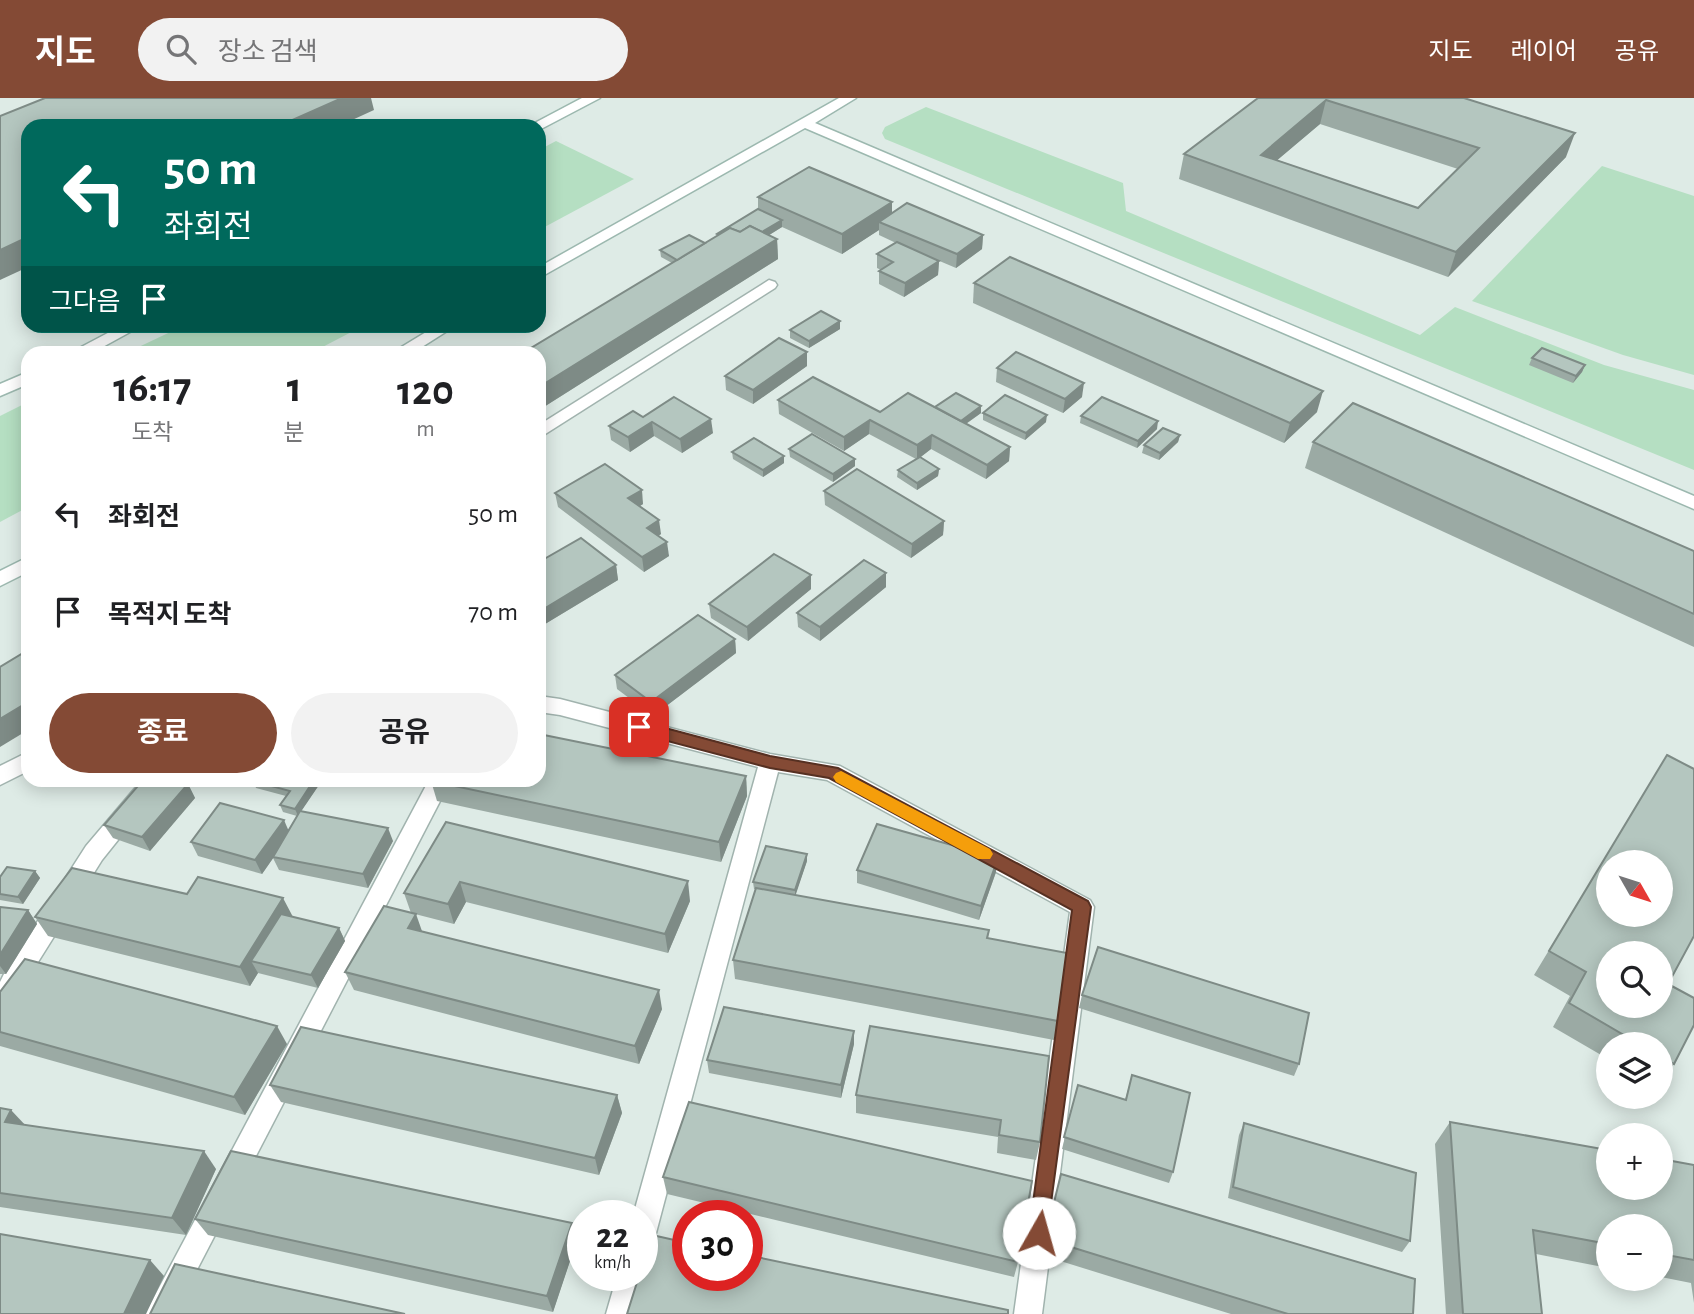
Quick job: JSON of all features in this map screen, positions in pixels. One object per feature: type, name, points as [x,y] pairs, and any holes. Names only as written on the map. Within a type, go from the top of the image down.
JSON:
[{"type":"street","points":[[546,121],[593,98]]},
{"type":"street","points":[[546,269],[849,98]]},
{"type":"street","points":[[804,123],[1694,503]]},
{"type":"street","points":[[546,428],[769,285]]},
{"type":"street","points":[[92,346],[119,333]]},
{"type":"street","points":[[412,346],[435,333]]},
{"type":"street","points":[[0,391],[21,380]]},
{"type":"street","points":[[0,579],[21,568]]},
{"type":"street","points":[[546,705],[770,762],[832,772],[1082,907],[1028,1314]]},
{"type":"street","points":[[651,1200],[770,762]]},
{"type":"street","points":[[0,778],[21,764]]},
{"type":"street","points":[[0,1006],[14,979],[94,853],[149,787]]},
{"type":"street","points":[[159,1314],[436,787]]},
{"type":"street","points":[[620,1314],[627,1291]]},
{"type":"green space","points":[[926,107],[1123,183],[1126,211],[1420,335],[1455,307],[1604,365],[1694,390],[1694,470],[885,139],[882,133],[885,127]]},
{"type":"green space","points":[[556,141],[634,179],[546,226],[546,146]]},
{"type":"green space","points":[[1602,166],[1694,196],[1694,375],[1623,355],[1472,301]]},
{"type":"green space","points":[[168,333],[350,333],[324,346],[141,346]]},
{"type":"green space","points":[[21,406],[21,511],[0,522],[0,416]]},
{"type":"building","points":[[45,98],[342,98],[295,119],[21,119],[21,240],[0,250],[0,116]]},
{"type":"building","points":[[1258,98],[1464,98],[1575,133],[1456,252],[1184,154]],"holes":[[[1326,100],[1479,148],[1418,208],[1261,155]]]},
{"type":"building","points":[[809,167],[892,202],[842,234],[758,197]]},
{"type":"building","points":[[907,203],[983,235],[957,254],[879,222]]},
{"type":"building","points":[[758,209],[782,220],[762,232],[750,226],[740,232],[730,228],[717,234]]},
{"type":"building","points":[[750,226],[777,239],[546,383],[546,346],[534,346],[730,228],[740,232]]},
{"type":"building","points":[[689,235],[705,243],[677,260],[660,250]]},
{"type":"building","points":[[897,242],[939,261],[905,283],[879,271],[893,262],[877,254]]},
{"type":"building","points":[[1010,257],[1323,391],[1290,423],[974,283]]},
{"type":"building","points":[[821,311],[840,321],[809,341],[790,330]]},
{"type":"building","points":[[779,338],[807,352],[753,390],[725,376]]},
{"type":"building","points":[[1542,348],[1585,365],[1576,376],[1532,358]]},
{"type":"building","points":[[1016,352],[1084,383],[1065,399],[997,368]]},
{"type":"building","points":[[813,377],[880,412],[908,393],[1010,447],[987,465],[932,435],[917,445],[870,420],[844,437],[778,400]]},
{"type":"building","points":[[956,393],[981,406],[961,421],[935,407]]},
{"type":"building","points":[[1005,395],[1047,415],[1026,433],[983,413]]},
{"type":"building","points":[[674,397],[711,419],[680,439],[652,422],[628,437],[609,426],[633,411],[643,417]]},
{"type":"building","points":[[1102,397],[1158,421],[1138,441],[1081,416]]},
{"type":"building","points":[[1353,403],[1694,551],[1694,614],[1313,442]]},
{"type":"building","points":[[1163,428],[1180,435],[1160,453],[1144,445]]},
{"type":"building","points":[[812,434],[855,459],[833,474],[789,449]]},
{"type":"building","points":[[754,438],[784,456],[763,470],[732,452]]},
{"type":"building","points":[[920,457],[939,469],[917,483],[898,470]]},
{"type":"building","points":[[605,464],[642,490],[628,498],[659,520],[647,528],[667,542],[642,557],[555,493]]},
{"type":"building","points":[[857,469],[944,521],[912,544],[824,491]]},
{"type":"building","points":[[581,538],[616,565],[546,608],[546,558]]},
{"type":"building","points":[[774,554],[811,575],[747,627],[709,604]]},
{"type":"building","points":[[864,560],[886,573],[820,627],[797,613]]},
{"type":"building","points":[[698,615],[735,639],[651,702],[615,675]]},
{"type":"building","points":[[21,654],[21,706],[0,719],[0,667]]},
{"type":"building","points":[[546,735],[746,776],[719,842],[459,787],[546,787]]},
{"type":"building","points":[[1667,755],[1694,769],[1694,936],[1673,975],[1673,941],[1596,941],[1596,1018],[1673,1018],[1673,987],[1694,998],[1694,1025],[1674,1064],[1673,1032],[1619,1032],[1569,1003],[1586,972],[1549,951],[1596,873],[1596,928],[1673,928],[1673,850],[1610,850]]},
{"type":"building","points":[[137,787],[185,787],[142,837],[104,825]]},
{"type":"building","points":[[275,787],[309,787],[295,809],[280,805],[290,791]]},
{"type":"building","points":[[220,803],[284,820],[255,860],[191,842]]},
{"type":"building","points":[[300,811],[388,828],[363,874],[273,857]]},
{"type":"building","points":[[446,822],[688,881],[665,934],[460,882],[448,904],[404,893]]},
{"type":"building","points":[[877,824],[998,858],[981,906],[857,870]]},
{"type":"building","points":[[766,846],[807,854],[795,890],[753,882]]},
{"type":"building","points":[[7,867],[35,871],[18,897],[0,894],[0,877]]},
{"type":"building","points":[[72,868],[187,894],[198,877],[283,898],[240,967],[35,917]]},
{"type":"building","points":[[756,888],[989,930],[987,938],[1067,953],[1058,1021],[733,960]]},
{"type":"building","points":[[384,906],[416,914],[408,928],[659,990],[635,1046],[345,972]]},
{"type":"building","points":[[0,907],[28,910],[0,955]]},
{"type":"building","points":[[281,914],[339,928],[311,975],[251,961]]},
{"type":"building","points":[[1098,947],[1309,1013],[1299,1064],[1082,995]]},
{"type":"building","points":[[25,959],[277,1026],[234,1097],[0,1032],[0,992]]},
{"type":"building","points":[[724,1007],[854,1031],[841,1085],[707,1060]]},
{"type":"building","points":[[870,1026],[1049,1056],[1040,1142],[999,1135],[1001,1120],[856,1095]]},
{"type":"building","points":[[301,1027],[617,1095],[595,1158],[270,1085]]},
{"type":"building","points":[[1132,1075],[1190,1093],[1173,1172],[1064,1137],[1078,1085],[1126,1100]]},
{"type":"building","points":[[689,1102],[1032,1181],[1018,1262],[663,1177]]},
{"type":"building","points":[[0,1108],[11,1110],[5,1122],[204,1151],[172,1218],[0,1193]]},
{"type":"building","points":[[1450,1122],[1596,1148],[1596,1200],[1673,1200],[1673,1161],[1694,1165],[1694,1260],[1673,1256],[1673,1214],[1596,1214],[1596,1242],[1533,1230],[1542,1314],[1463,1314]]},
{"type":"building","points":[[1244,1123],[1416,1173],[1410,1241],[1233,1187]]},
{"type":"building","points":[[231,1151],[567,1222],[567,1238],[547,1296],[195,1219]]},
{"type":"building","points":[[1061,1174],[1415,1279],[1413,1314],[1288,1314],[1045,1239]]},
{"type":"building","points":[[0,1234],[150,1260],[124,1314],[0,1314]]},
{"type":"building","points":[[658,1236],[672,1239],[672,1291],[763,1291],[763,1258],[1008,1310],[1008,1314],[627,1314],[634,1291],[658,1291]]},
{"type":"building","points":[[175,1264],[405,1314],[150,1314]]},
{"type":"slow traffic","points":[[841,777],[984,854]]},
{"type":"route","points":[[639,727],[770,762],[832,772],[1082,907],[1039,1233]]}]
